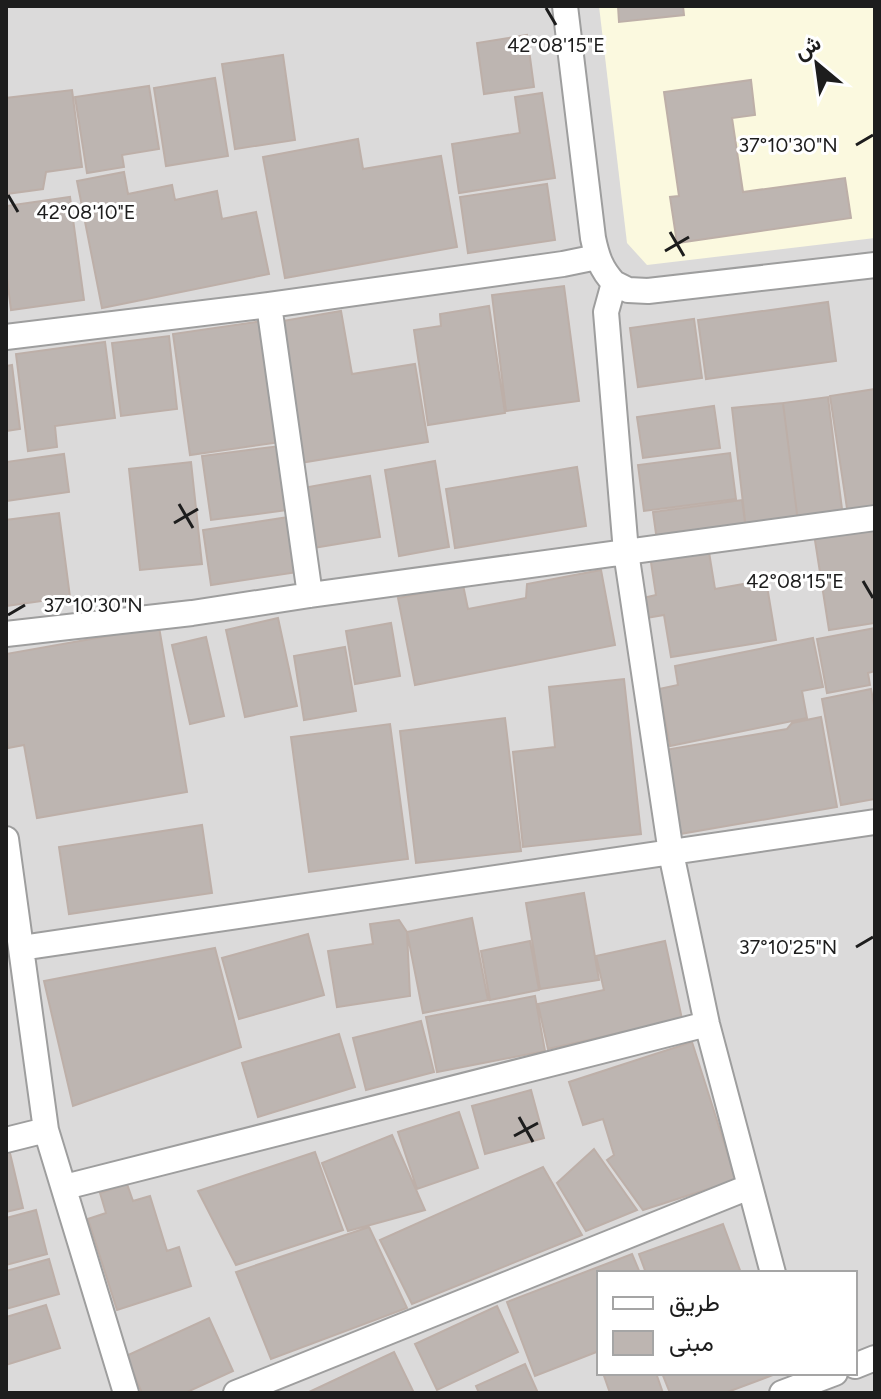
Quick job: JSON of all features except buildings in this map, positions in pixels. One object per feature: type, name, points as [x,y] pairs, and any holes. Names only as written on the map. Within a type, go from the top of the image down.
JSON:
[{"type":"street","points":[[565,6],[593,238],[597,257],[614,283],[628,290],[648,291],[875,265]]},
{"type":"street","points":[[6,337],[269,305],[597,257]]},
{"type":"street","points":[[614,283],[606,312],[626,552],[671,853],[707,1024],[772,1271]]},
{"type":"street","points":[[269,305],[310,595]]},
{"type":"street","points":[[6,634],[192,613],[875,518]]},
{"type":"street","points":[[21,948],[875,822]]},
{"type":"street","points":[[6,839],[46,1130],[126,1393]]},
{"type":"street","points":[[65,1187],[707,1024]]},
{"type":"street","points":[[6,1140],[46,1130]]},
{"type":"street","points":[[236,1393],[749,1187]]},
{"type":"street","points":[[795,1384],[828,1375]]},
{"type":"shaded area","points":[[6,6],[875,6],[875,1393],[6,1393]]},
{"type":"shaded area","points":[[599,6],[875,6],[875,238],[647,265],[627,243]]}]
